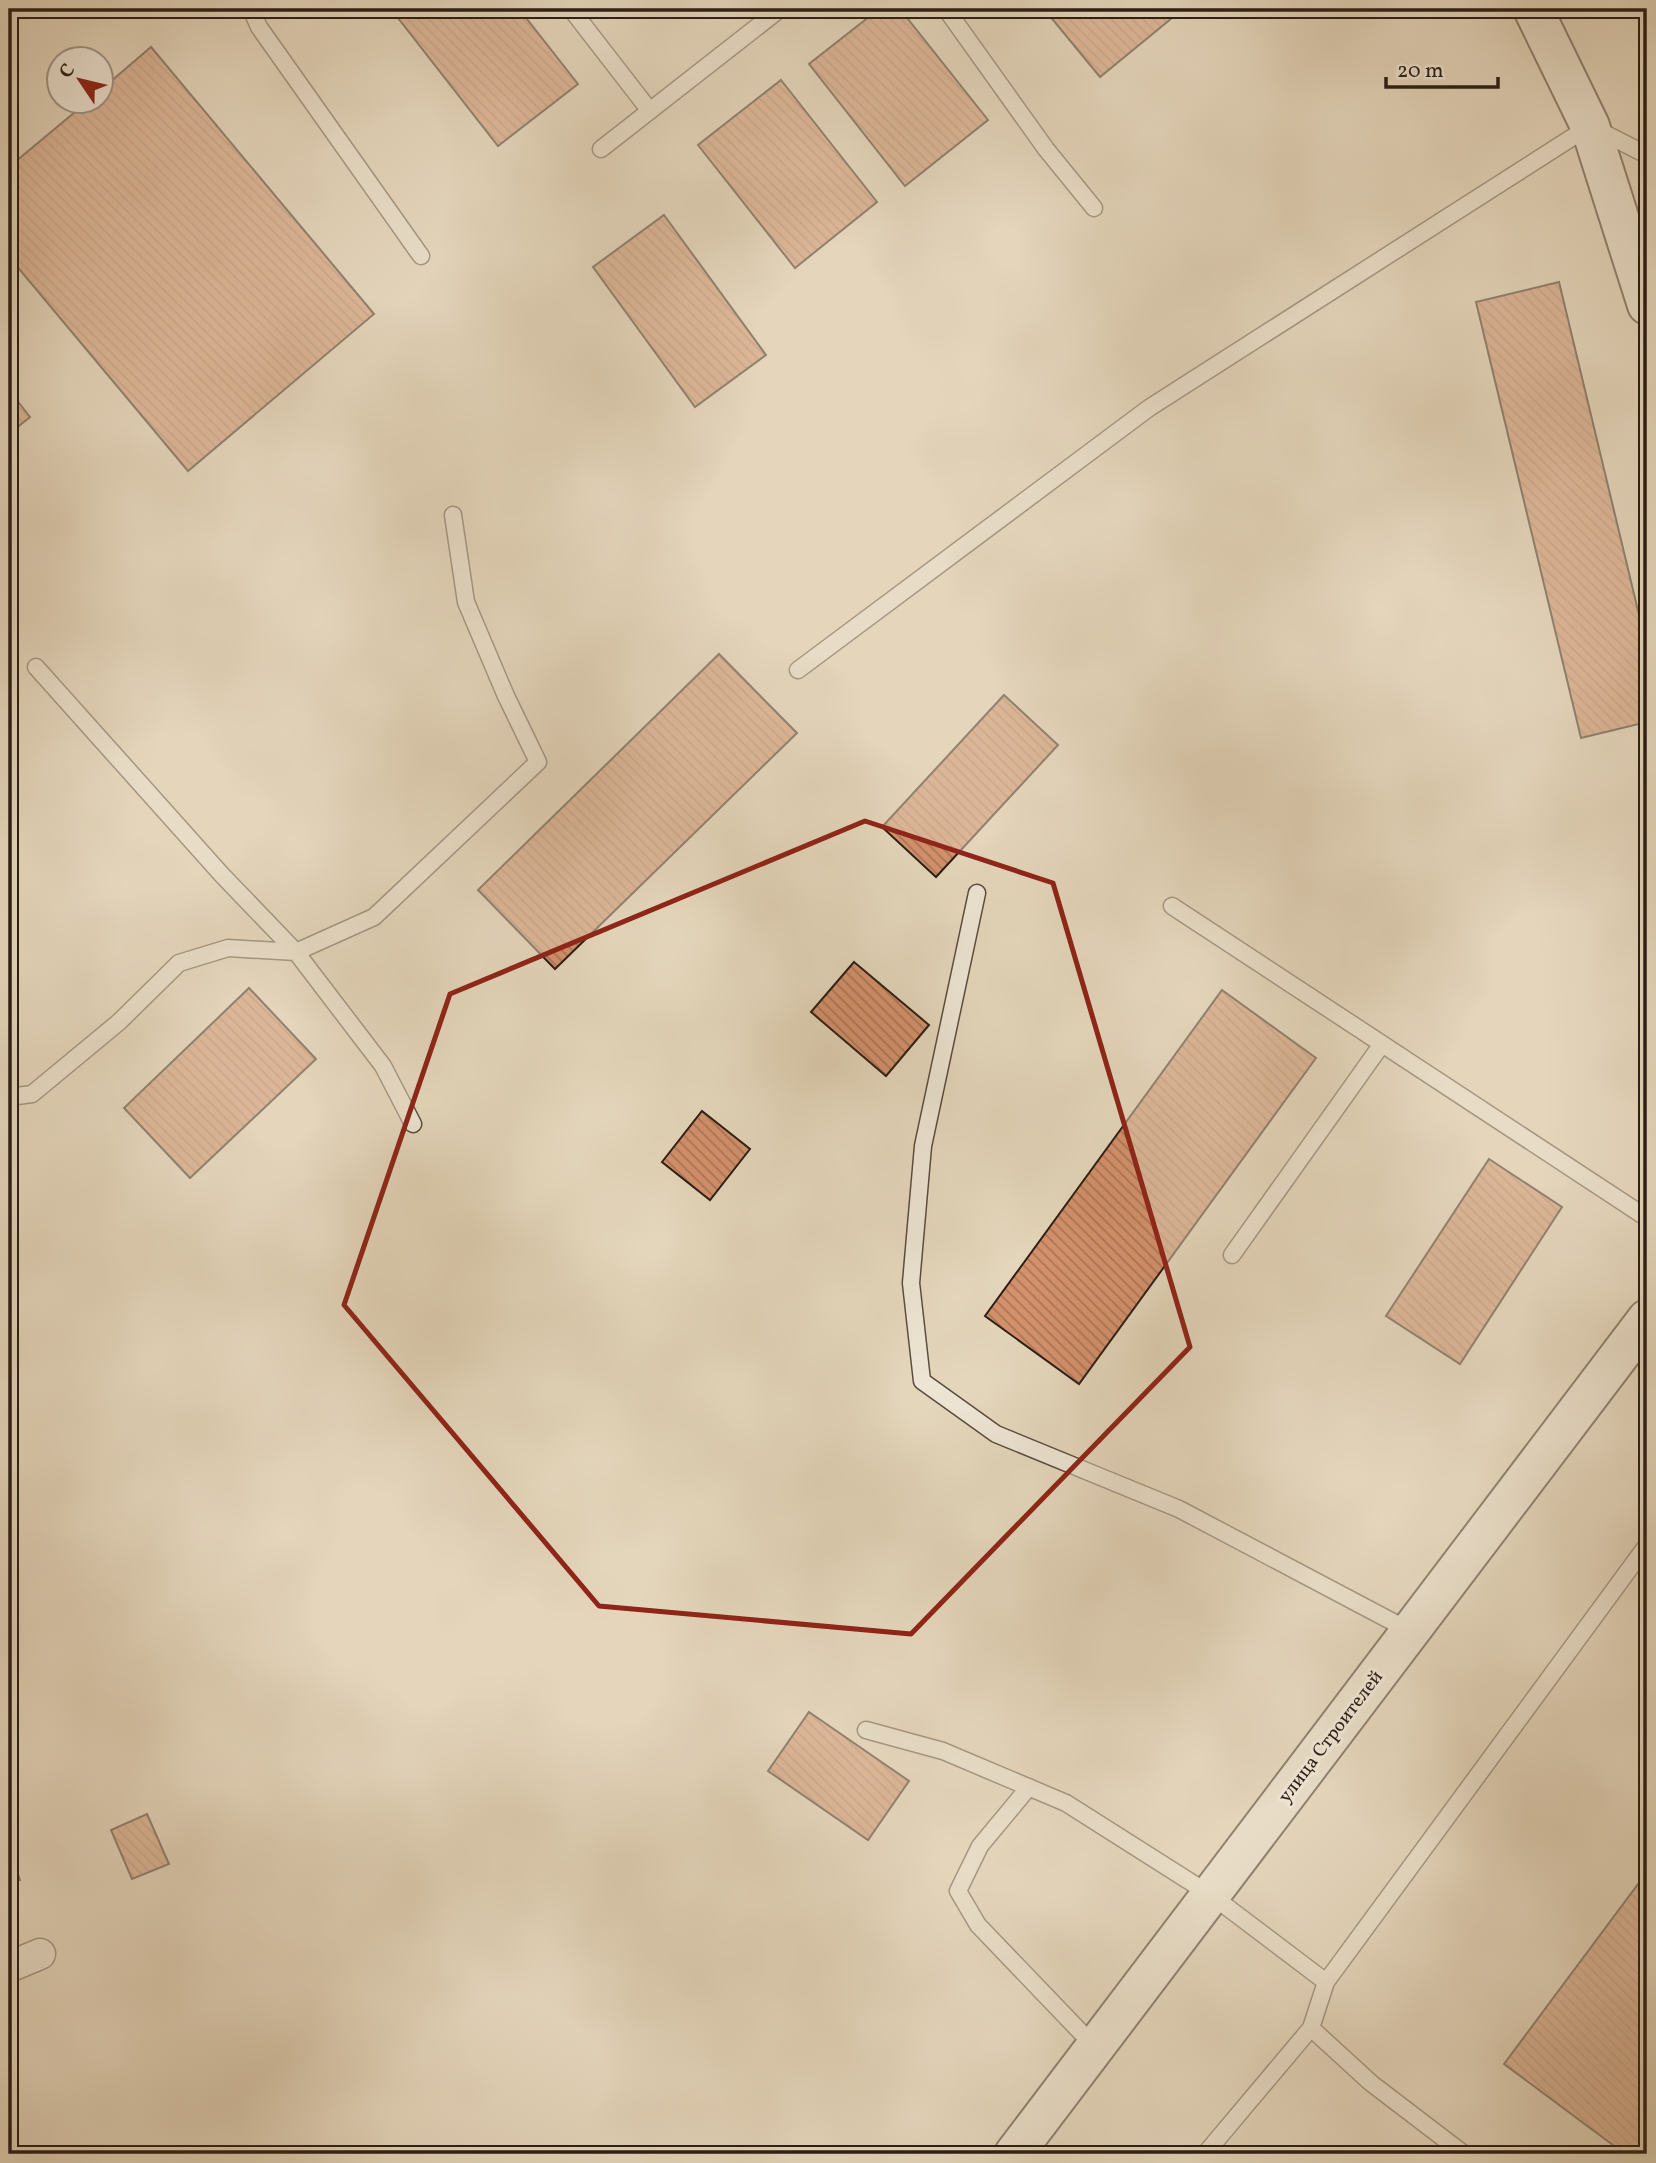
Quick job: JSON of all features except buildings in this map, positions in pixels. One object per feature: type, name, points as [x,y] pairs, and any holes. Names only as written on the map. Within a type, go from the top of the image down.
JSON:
[{"type":"street","points":[[1532,9],[1590,125],[1647,304]]},
{"type":"street","name":"улица Строителей","points":[[1014,2154],[1647,1319]]},
{"type":"street","points":[[9,1967],[40,1954]]},
{"type":"lane","points":[[251,9],[259,27],[421,256]]},
{"type":"lane","points":[[571,9],[650,111]]},
{"type":"lane","points":[[601,149],[780,9]]},
{"type":"lane","points":[[946,9],[1046,149],[1094,208]]},
{"type":"lane","points":[[798,670],[1149,408],[1590,125],[1647,155]]},
{"type":"lane","points":[[9,1097],[32,1094],[119,1022],[179,962],[228,948],[296,952],[374,917],[538,762],[466,602],[453,515]]},
{"type":"lane","points":[[36,667],[222,875],[296,952],[383,1066],[414,1124]]},
{"type":"lane","points":[[978,893],[923,1146],[911,1283],[922,1381],[996,1434],[1179,1509],[1410,1632]]},
{"type":"lane","points":[[1172,906],[1647,1218]]},
{"type":"lane","points":[[1232,1255],[1382,1044]]},
{"type":"lane","points":[[1205,2154],[1311,2028],[1326,1982],[1647,1545]]},
{"type":"lane","points":[[866,1730],[943,1751],[1066,1803],[1211,1895],[1326,1982]]},
{"type":"lane","points":[[1029,1787],[980,1846],[958,1891],[978,1925],[1095,2047]]},
{"type":"lane","points":[[1311,2028],[1371,2083],[1464,2154]]},
{"type":"highlighted area","points":[[865,821],[1053,883],[1190,1347],[911,1634],[599,1606],[344,1305],[450,994]]}]
